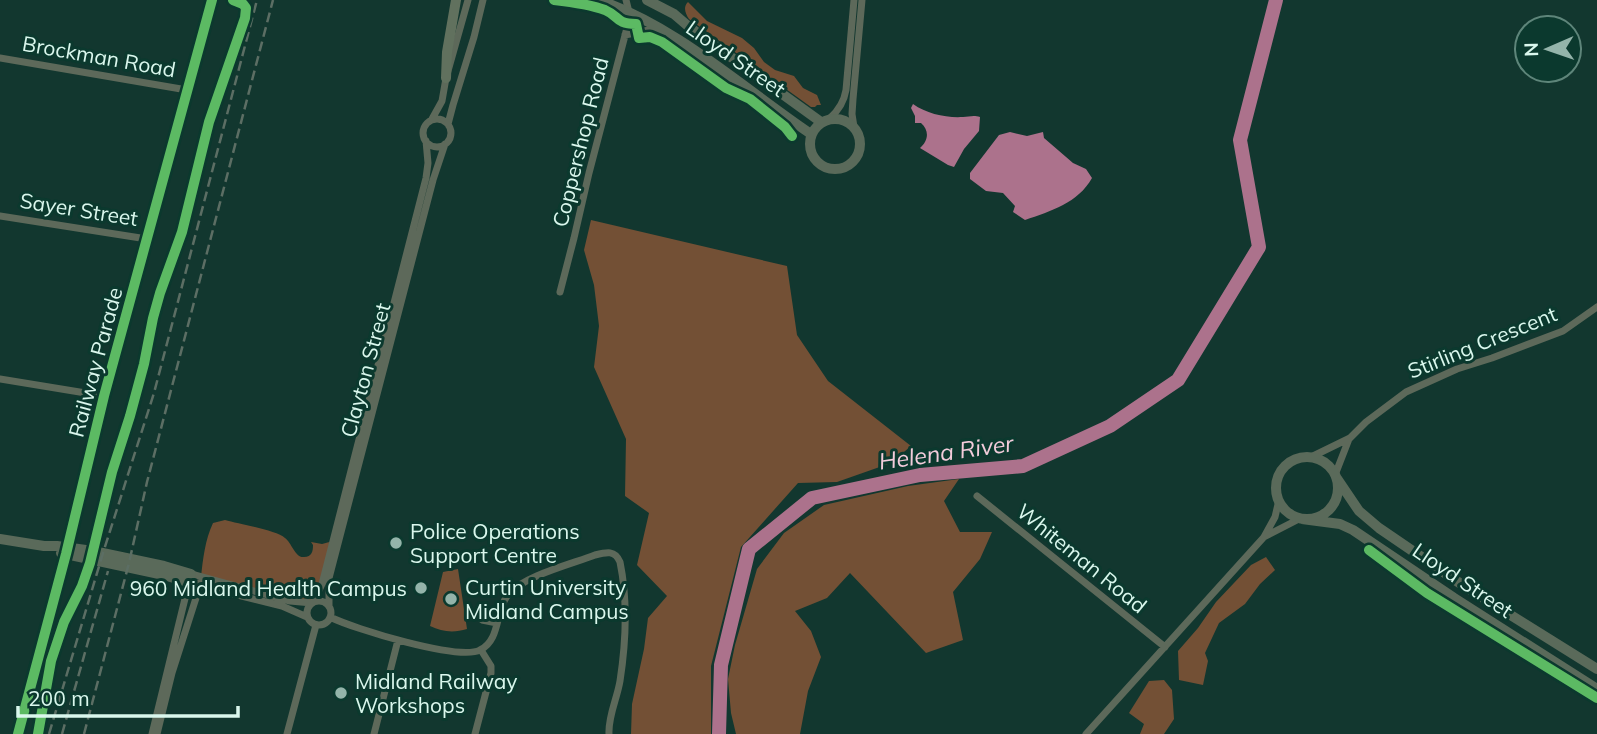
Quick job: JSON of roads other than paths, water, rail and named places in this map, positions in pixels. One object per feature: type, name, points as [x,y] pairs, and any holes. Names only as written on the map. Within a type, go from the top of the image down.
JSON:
[{"type":"main road","name":"Railway Parade","points":[[18,734],[67,550],[104,396],[212,0]]},
{"type":"main road","points":[[446,78],[447,52],[456,0]]},
{"type":"main road","name":"Lloyd Street","points":[[598,0],[629,12],[674,37],[811,134]]},
{"type":"main road","name":"Lloyd Street","points":[[647,0],[674,14],[699,34],[826,120]]},
{"type":"main road","points":[[826,120],[844,120],[854,127],[860,139],[859,152],[852,163],[840,169],[832,169],[818,163],[810,150],[811,134],[815,127],[826,120]]},
{"type":"main road","points":[[1311,457],[1326,463],[1336,476],[1337,495],[1334,504],[1320,517],[1300,519],[1286,511],[1279,500],[1276,482],[1284,467],[1298,458],[1311,457]]},
{"type":"main road","name":"Lloyd Street","points":[[1336,476],[1359,511],[1379,528],[1461,584],[1597,669]]},
{"type":"main road","name":"Lloyd Street","points":[[1300,519],[1339,524],[1353,530],[1597,689]]},
{"type":"main road","points":[[0,539],[130,558],[195,580]]},
{"type":"street","points":[[468,0],[442,101],[424,130],[426,141],[433,146],[445,144],[451,135],[448,124],[483,0]]},
{"type":"street","name":"Coppershop Road","points":[[560,292],[625,35],[629,12],[626,0]]},
{"type":"street","points":[[826,120],[838,111],[844,100],[854,0]]},
{"type":"street","points":[[854,127],[852,114],[862,0]]},
{"type":"street","points":[[625,35],[649,30],[721,76],[735,80]]},
{"type":"street","name":"Brockman Road","points":[[0,58],[187,90]]},
{"type":"street","points":[[432,119],[448,124]]},
{"type":"street","name":"Clayton Street","points":[[313,602],[322,584],[426,178],[426,141]]},
{"type":"street","name":"Clayton Street","points":[[329,606],[329,578],[429,193],[445,144]]},
{"type":"street","name":"Sayer Street","points":[[0,216],[147,239]]},
{"type":"street","name":"Stirling Crescent","points":[[1311,457],[1350,438],[1366,422],[1406,392],[1457,369],[1563,331],[1597,307]]},
{"type":"street","points":[[0,379],[104,396]]},
{"type":"street","name":"Stirling Crescent","points":[[1336,476],[1350,438]]},
{"type":"street","name":"Whiteman Road","points":[[977,496],[1165,647]]},
{"type":"street","points":[[1086,734],[1264,537],[1275,517],[1279,500]]},
{"type":"street","points":[[1264,537],[1300,519]]},
{"type":"street","points":[[330,618],[360,630],[398,640],[462,653],[473,652],[481,650],[489,643],[506,597],[524,581],[595,555],[613,553],[618,556],[620,562],[626,617],[620,682],[608,725],[609,734]]},
{"type":"street","points":[[195,580],[290,601],[324,601],[331,610],[330,618],[323,624],[316,625],[307,617],[282,606],[195,580]]},
{"type":"street","points":[[154,734],[195,580]]},
{"type":"street","points":[[307,617],[307,609],[313,602]]},
{"type":"street","points":[[479,616],[482,620],[497,623]]},
{"type":"street","points":[[287,734],[316,625]]},
{"type":"street","points":[[374,734],[398,640]]},
{"type":"street","points":[[475,734],[491,673],[491,666],[481,650]]},
{"type":"waterway","name":"Helena River","points":[[719,734],[721,665],[749,549],[812,498],[920,475],[1023,466],[1110,426],[1178,380],[1259,247],[1240,140],[1276,0]]},
{"type":"railway","points":[[49,734],[154,393],[257,0]]},
{"type":"railway","points":[[84,734],[273,0]]},
{"type":"railway","points":[[62,734],[108,571]]},
{"type":"place","name":"Police Operations Support Centre","points":[[396,543]]},
{"type":"place","name":"960 Midland Health Campus","points":[[421,588]]},
{"type":"place","name":"Curtin University Midland Campus","points":[[451,599]]},
{"type":"place","name":"Midland Railway Workshops","points":[[341,693]]}]
